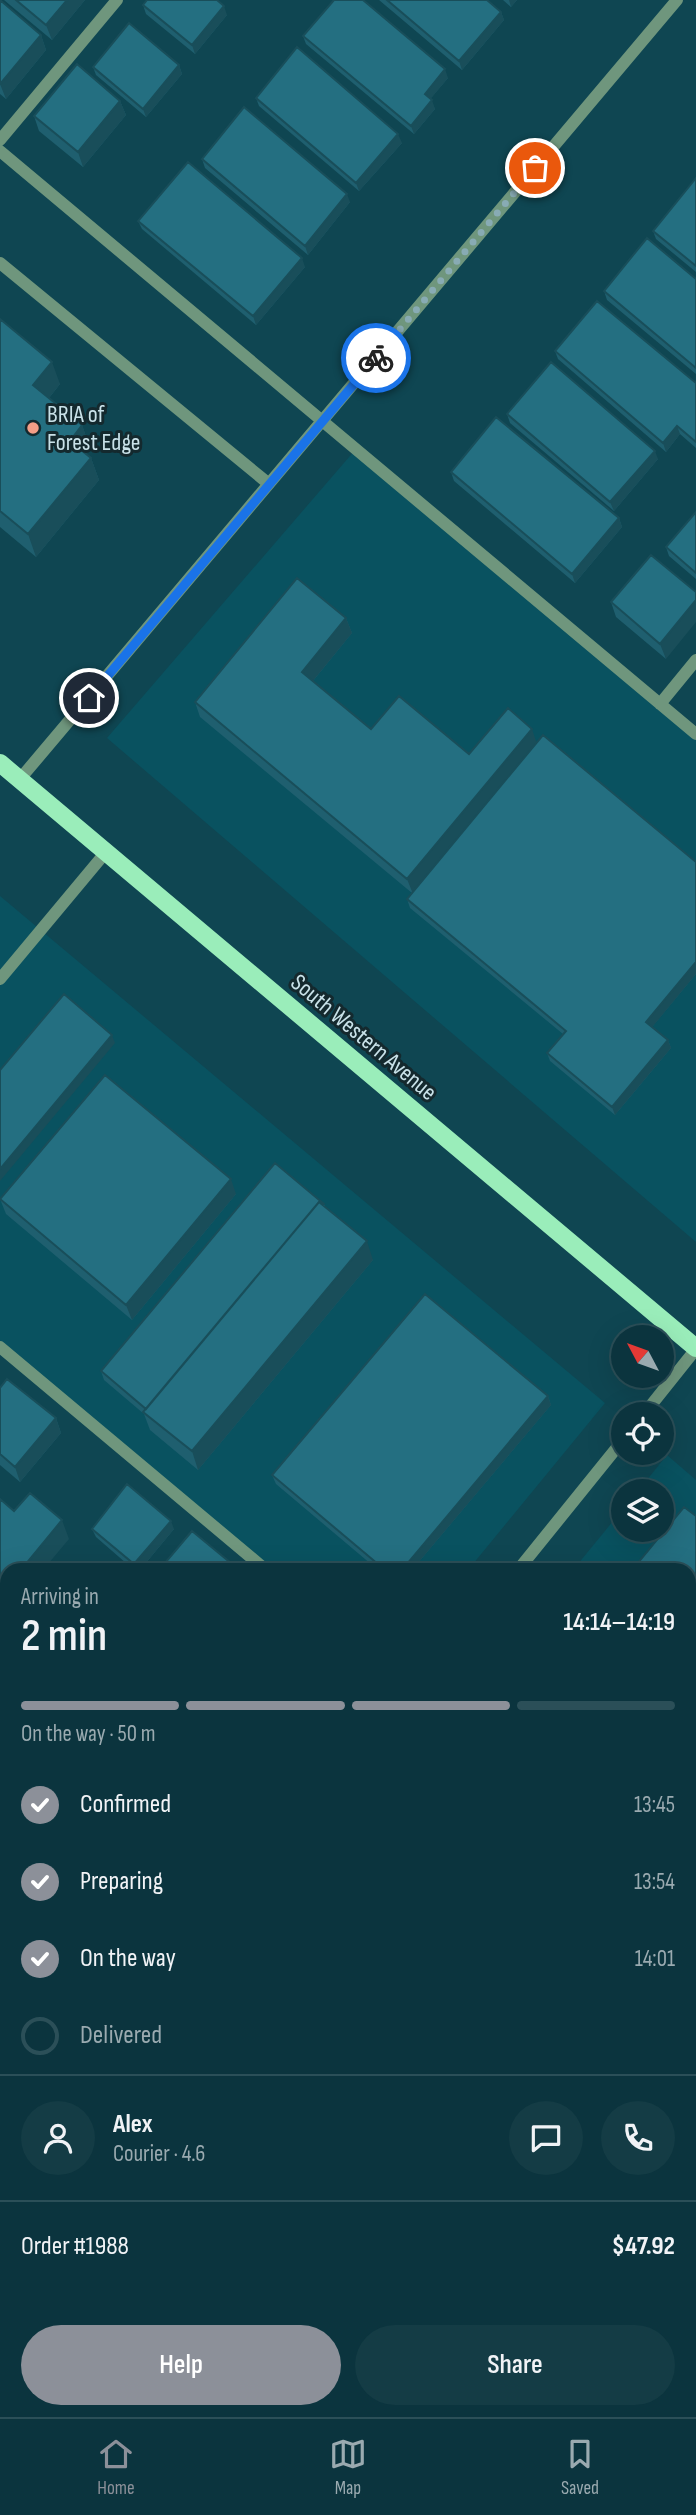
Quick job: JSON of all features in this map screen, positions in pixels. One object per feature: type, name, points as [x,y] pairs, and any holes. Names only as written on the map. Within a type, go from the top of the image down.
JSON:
[{"type":"main road","name":"South Western Avenue","points":[[0,763],[696,1348]]},
{"type":"street","points":[[0,140],[117,0]]},
{"type":"street","points":[[20,779],[677,0]]},
{"type":"street","points":[[0,151],[696,734]]},
{"type":"street","points":[[0,263],[268,484]]},
{"type":"street","points":[[660,704],[696,660]]},
{"type":"street","points":[[0,979],[106,852]]},
{"type":"street","points":[[0,1347],[258,1563]]},
{"type":"street","points":[[653,1402],[696,1348]]},
{"type":"street","points":[[524,1563],[611,1455]]},
{"type":"shaded area","points":[[356,449],[696,734],[696,1242],[107,738]]},
{"type":"shaded area","points":[[0,896],[605,1403],[474,1563],[258,1563],[0,1347]]},
{"type":"shaded area","points":[[674,1461],[696,1480],[696,1563],[579,1563],[611,1524],[611,1542],[674,1542],[674,1479],[648,1479],[659,1465],[674,1465]]},
{"type":"building","points":[[0,0],[41,35],[0,84]]},
{"type":"building","points":[[16,0],[67,0],[46,25]]},
{"type":"building","points":[[147,0],[217,0],[224,6],[192,45],[143,5]]},
{"type":"building","points":[[334,0],[363,0],[445,69],[425,94],[432,100],[411,126],[303,36]]},
{"type":"building","points":[[387,0],[487,0],[501,12],[459,61]]},
{"type":"building","points":[[129,23],[179,65],[143,109],[93,67]]},
{"type":"building","points":[[297,47],[398,134],[356,183],[256,98]]},
{"type":"building","points":[[77,64],[120,101],[78,152],[34,116]]},
{"type":"building","points":[[244,107],[347,194],[305,246],[202,159]]},
{"type":"building","points":[[188,162],[302,258],[253,316],[138,221]]},
{"type":"building","points":[[696,178],[696,266],[653,231]]},
{"type":"building","points":[[647,238],[696,279],[696,368],[604,291]]},
{"type":"building","points":[[597,301],[696,383],[696,442],[677,426],[663,443],[555,351]]},
{"type":"building","name":"BRIA of Forest Edge","points":[[0,319],[52,362],[33,385],[82,425],[70,441],[91,458],[28,534],[0,511]]},
{"type":"building","points":[[551,362],[655,451],[610,502],[507,414]]},
{"type":"building","points":[[496,417],[619,518],[572,574],[451,472]]},
{"type":"building","points":[[696,512],[696,573],[666,547]]},
{"type":"building","points":[[651,555],[696,592],[696,600],[660,644],[611,602]]},
{"type":"building","points":[[297,578],[346,618],[302,672],[371,729],[399,696],[469,754],[508,708],[532,729],[407,879],[195,702]]},
{"type":"building","points":[[543,735],[696,862],[696,962],[646,1022],[668,1040],[612,1107],[547,1053],[566,1031],[407,899]]},
{"type":"building","points":[[64,994],[112,1035],[0,1169],[0,1070]]},
{"type":"building","points":[[105,1075],[231,1179],[126,1305],[0,1199]]},
{"type":"building","points":[[275,1163],[324,1204],[319,1202],[146,1409],[101,1371]]},
{"type":"building","points":[[319,1202],[367,1241],[192,1451],[143,1412]]},
{"type":"building","points":[[425,1294],[548,1396],[408,1563],[377,1563],[272,1475]]},
{"type":"building","points":[[7,1379],[56,1418],[15,1467],[0,1454],[0,1388]]},
{"type":"building","points":[[127,1484],[171,1521],[135,1563],[92,1529]]},
{"type":"building","points":[[30,1493],[62,1520],[27,1563],[0,1563],[0,1499],[14,1511]]},
{"type":"building","points":[[684,1507],[696,1516],[696,1563],[638,1563],[655,1542],[674,1542],[674,1519]]},
{"type":"building","points":[[192,1531],[231,1563],[165,1563]]},
{"type":"way so far","points":[[376,358],[535,168]]},
{"type":"place","name":"BRIA of Forest Edge","points":[[33,428]]},
{"type":"route","points":[[89,698],[376,358]]}]
